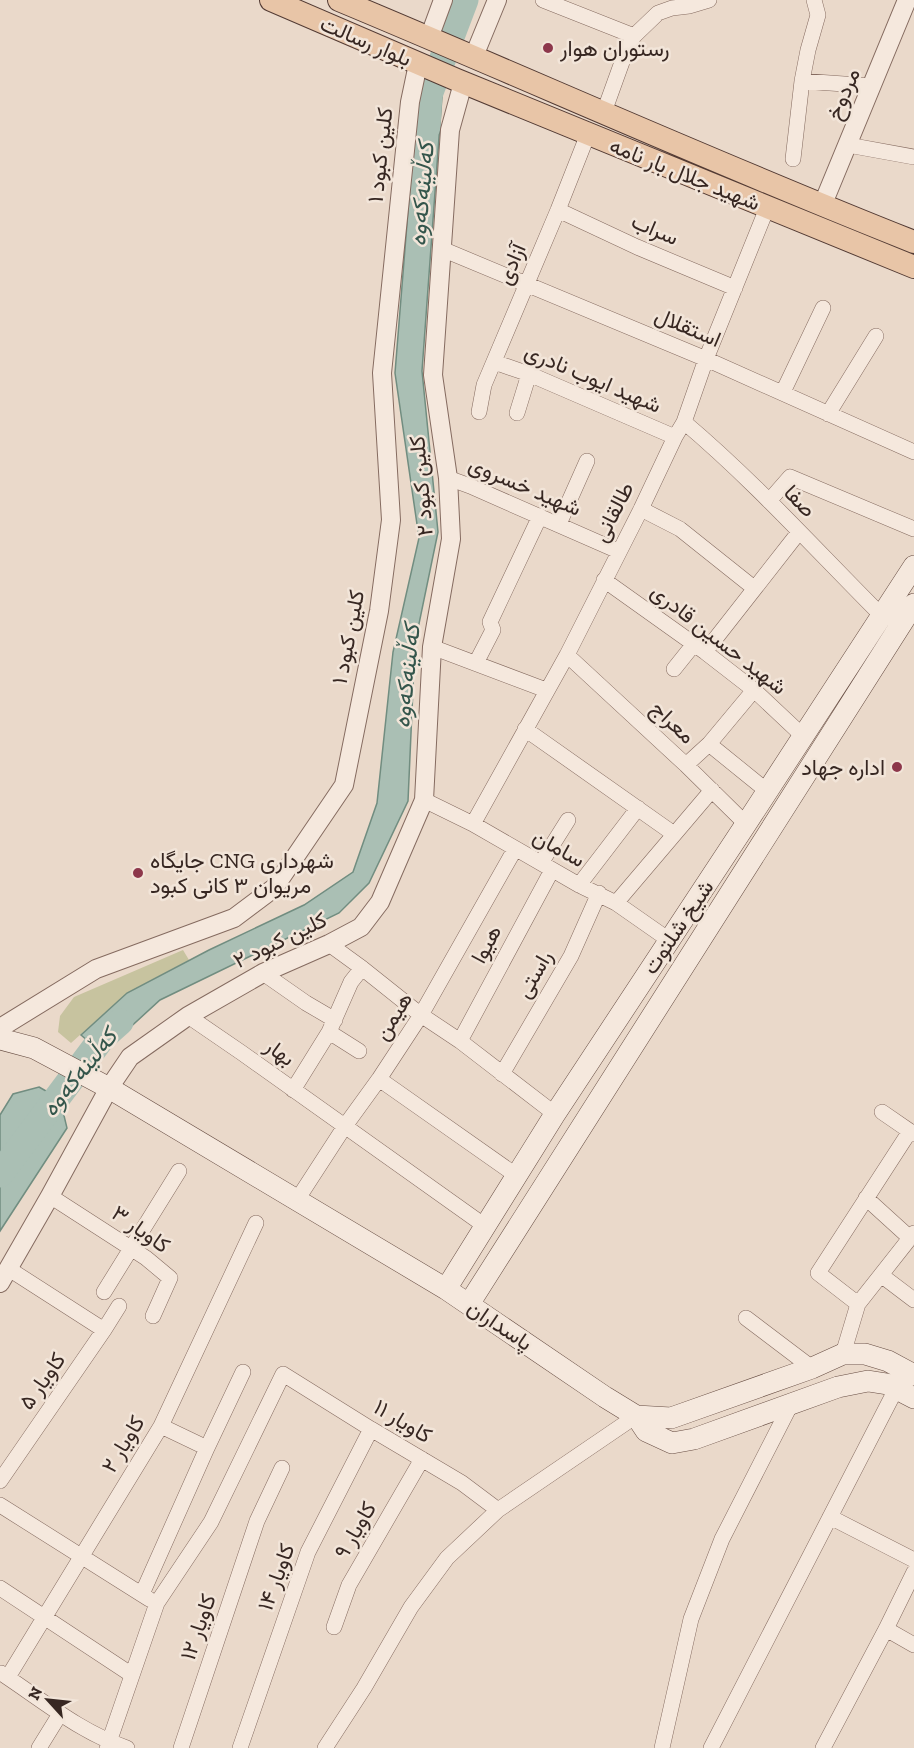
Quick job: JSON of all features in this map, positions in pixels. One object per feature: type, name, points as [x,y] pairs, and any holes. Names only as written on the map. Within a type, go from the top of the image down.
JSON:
[{"type":"main road","name":"بلوار رسالت","points":[[271,0],[460,81]]},
{"type":"main road","name":"بلوار رسالت","points":[[339,0],[470,54]]},
{"type":"main road","name":"شهید جلال بار نامه","points":[[470,54],[822,206],[914,242]]},
{"type":"main road","name":"شهید جلال بار نامه","points":[[460,81],[914,267]]},
{"type":"main road","name":"شیخ شلتوت","points":[[446,1289],[555,1114],[914,566]]},
{"type":"main road","name":"شیخ شلتوت","points":[[469,1304],[914,604]]},
{"type":"main road","name":"پاسداران","points":[[0,1039],[34,1048],[109,1088],[446,1289],[636,1416],[671,1418],[812,1368],[843,1354],[865,1354],[888,1361],[914,1375]]},
{"type":"main road","points":[[636,1416],[646,1431],[672,1443],[694,1439],[838,1387],[867,1381],[887,1384],[905,1394]]},
{"type":"street","points":[[434,39],[442,0]]},
{"type":"street","points":[[470,54],[497,0]]},
{"type":"street","points":[[543,0],[577,6],[634,36]]},
{"type":"street","points":[[604,112],[626,51],[634,36],[658,13],[688,3],[709,0]]},
{"type":"street","points":[[793,159],[802,81],[818,15],[814,0]]},
{"type":"street","name":"مردوخ","points":[[822,206],[907,0]]},
{"type":"street","name":"کلین کبود ۱","points":[[0,1028],[96,969],[234,918],[274,888],[344,785],[379,611],[391,520],[382,373],[410,102],[423,66]]},
{"type":"street","name":"کلین کبود ۲","points":[[4,1276],[109,1088],[130,1057],[188,1016],[263,973],[361,927],[380,902],[424,800],[432,647],[451,539],[448,478],[433,375],[450,130],[460,81]]},
{"type":"street","points":[[802,81],[872,86]]},
{"type":"street","name":"آزادی","points":[[479,412],[484,385],[588,134]]},
{"type":"street","points":[[848,145],[914,157]]},
{"type":"street","name":"طالقانی","points":[[473,824],[567,655],[684,422],[706,358],[767,208]]},
{"type":"street","name":"سراب","points":[[558,210],[637,247],[735,288]]},
{"type":"street","name":"استقلال","points":[[442,249],[706,358],[914,452]]},
{"type":"street","points":[[783,392],[823,308]]},
{"type":"street","points":[[828,414],[876,336]]},
{"type":"street","name":"شهید ایوب نادری","points":[[494,362],[529,374],[675,437]]},
{"type":"street","points":[[517,413],[529,374]]},
{"type":"street","name":"صفا","points":[[684,422],[716,449],[881,615]]},
{"type":"street","points":[[559,524],[587,461]]},
{"type":"street","points":[[769,501],[790,477],[914,529]]},
{"type":"street","name":"شهید خسروی","points":[[448,478],[618,551]]},
{"type":"street","points":[[641,509],[680,529],[754,588]]},
{"type":"street","points":[[476,663],[493,630],[490,622],[540,516]]},
{"type":"street","points":[[674,669],[699,648],[754,588],[799,532]]},
{"type":"street","name":"شهید حسین قادری","points":[[604,580],[754,690],[803,736]]},
{"type":"street","points":[[432,647],[546,690]]},
{"type":"street","name":"معراج","points":[[567,655],[746,824]]},
{"type":"street","points":[[686,765],[709,744],[754,690]]},
{"type":"street","points":[[525,729],[674,834]]},
{"type":"street","points":[[709,744],[767,791]]},
{"type":"street","points":[[616,903],[712,790]]},
{"type":"street","name":"سامان","points":[[424,800],[473,824],[579,885],[599,893],[669,940]]},
{"type":"street","points":[[579,885],[638,808]]},
{"type":"street","name":"هیوا","points":[[460,1041],[568,820]]},
{"type":"street","name":"هیمن","points":[[297,1200],[421,1015],[516,849]]},
{"type":"street","name":"راستی","points":[[502,1074],[571,956],[599,893]]},
{"type":"street","points":[[329,944],[555,1114]]},
{"type":"street","points":[[293,1090],[332,1026],[351,982],[362,968]]},
{"type":"street","points":[[263,973],[306,1003],[358,1051]]},
{"type":"street","name":"بهار","points":[[188,1016],[485,1226]]},
{"type":"street","points":[[379,1079],[517,1176]]},
{"type":"street","points":[[858,1304],[818,1273],[912,1132],[882,1112]]},
{"type":"street","points":[[104,1292],[179,1171]]},
{"type":"street","name":"کاویار ۳","points":[[50,1196],[131,1247],[170,1278],[153,1316]]},
{"type":"street","points":[[843,1354],[858,1304],[912,1235],[866,1198]]},
{"type":"street","name":"کاویار ۲","points":[[4,1675],[45,1616],[161,1426],[256,1223]]},
{"type":"street","points":[[881,1275],[914,1300]]},
{"type":"street","points":[[4,1276],[104,1330]]},
{"type":"street","name":"کاویار ۵","points":[[0,1481],[119,1306]]},
{"type":"street","points":[[746,1318],[812,1368]]},
{"type":"street","points":[[142,1594],[243,1372]]},
{"type":"street","name":"کاویار ۱۱","points":[[157,1604],[211,1522],[283,1374],[462,1483],[498,1510]]},
{"type":"street","points":[[711,1748],[830,1517],[905,1394]]},
{"type":"street","points":[[662,1748],[691,1619],[722,1539],[791,1404]]},
{"type":"street","points":[[325,1748],[364,1688],[411,1607],[447,1558],[498,1510],[636,1416]]},
{"type":"street","points":[[161,1426],[207,1448]]},
{"type":"street","name":"کاویار ۱۴","points":[[240,1748],[308,1552],[371,1429]]},
{"type":"street","name":"کاویار ۹","points":[[334,1627],[349,1585],[422,1459]]},
{"type":"street","name":"کاویار ۱۲","points":[[181,1748],[257,1521],[282,1468]]},
{"type":"street","points":[[0,1505],[157,1604],[108,1745]]},
{"type":"street","points":[[830,1517],[914,1560]]},
{"type":"street","points":[[823,1748],[914,1572]]},
{"type":"street","points":[[0,1588],[132,1675]]},
{"type":"street","points":[[886,1629],[914,1645]]},
{"type":"street","points":[[4,1675],[108,1745],[127,1748]]},
{"type":"street","points":[[39,1748],[60,1714]]},
{"type":"shaded area","points":[[183,950],[189,960],[127,993],[71,1043],[58,1032],[60,1016],[74,997]]},
{"type":"water","points":[[451,0],[477,0],[468,23],[446,14]]},
{"type":"water","points":[[422,89],[442,96],[422,371],[438,532],[415,643],[408,801],[369,883],[339,913],[160,1000],[102,1053],[81,1035],[127,993],[209,950],[304,905],[353,872],[377,803],[393,652],[419,538],[395,373],[417,99]]},
{"type":"water","points":[[39,1087],[60,1099],[67,1128],[0,1231],[0,1115],[13,1094]]},
{"type":"waterway","name":"کەڵینەکەوە","points":[[427,127],[429,95],[465,0]]},
{"type":"waterway","name":"کەڵینەکەوە","points":[[0,1174],[102,1038],[120,1022]]},
{"type":"place","name":"رستوران هوار","points":[[548,48]]},
{"type":"place","name":"اداره جهاد","points":[[897,767]]},
{"type":"place","name":"جایگاه CNG شهرداری مریوان ۳ کانی کبود","points":[[138,873]]}]
